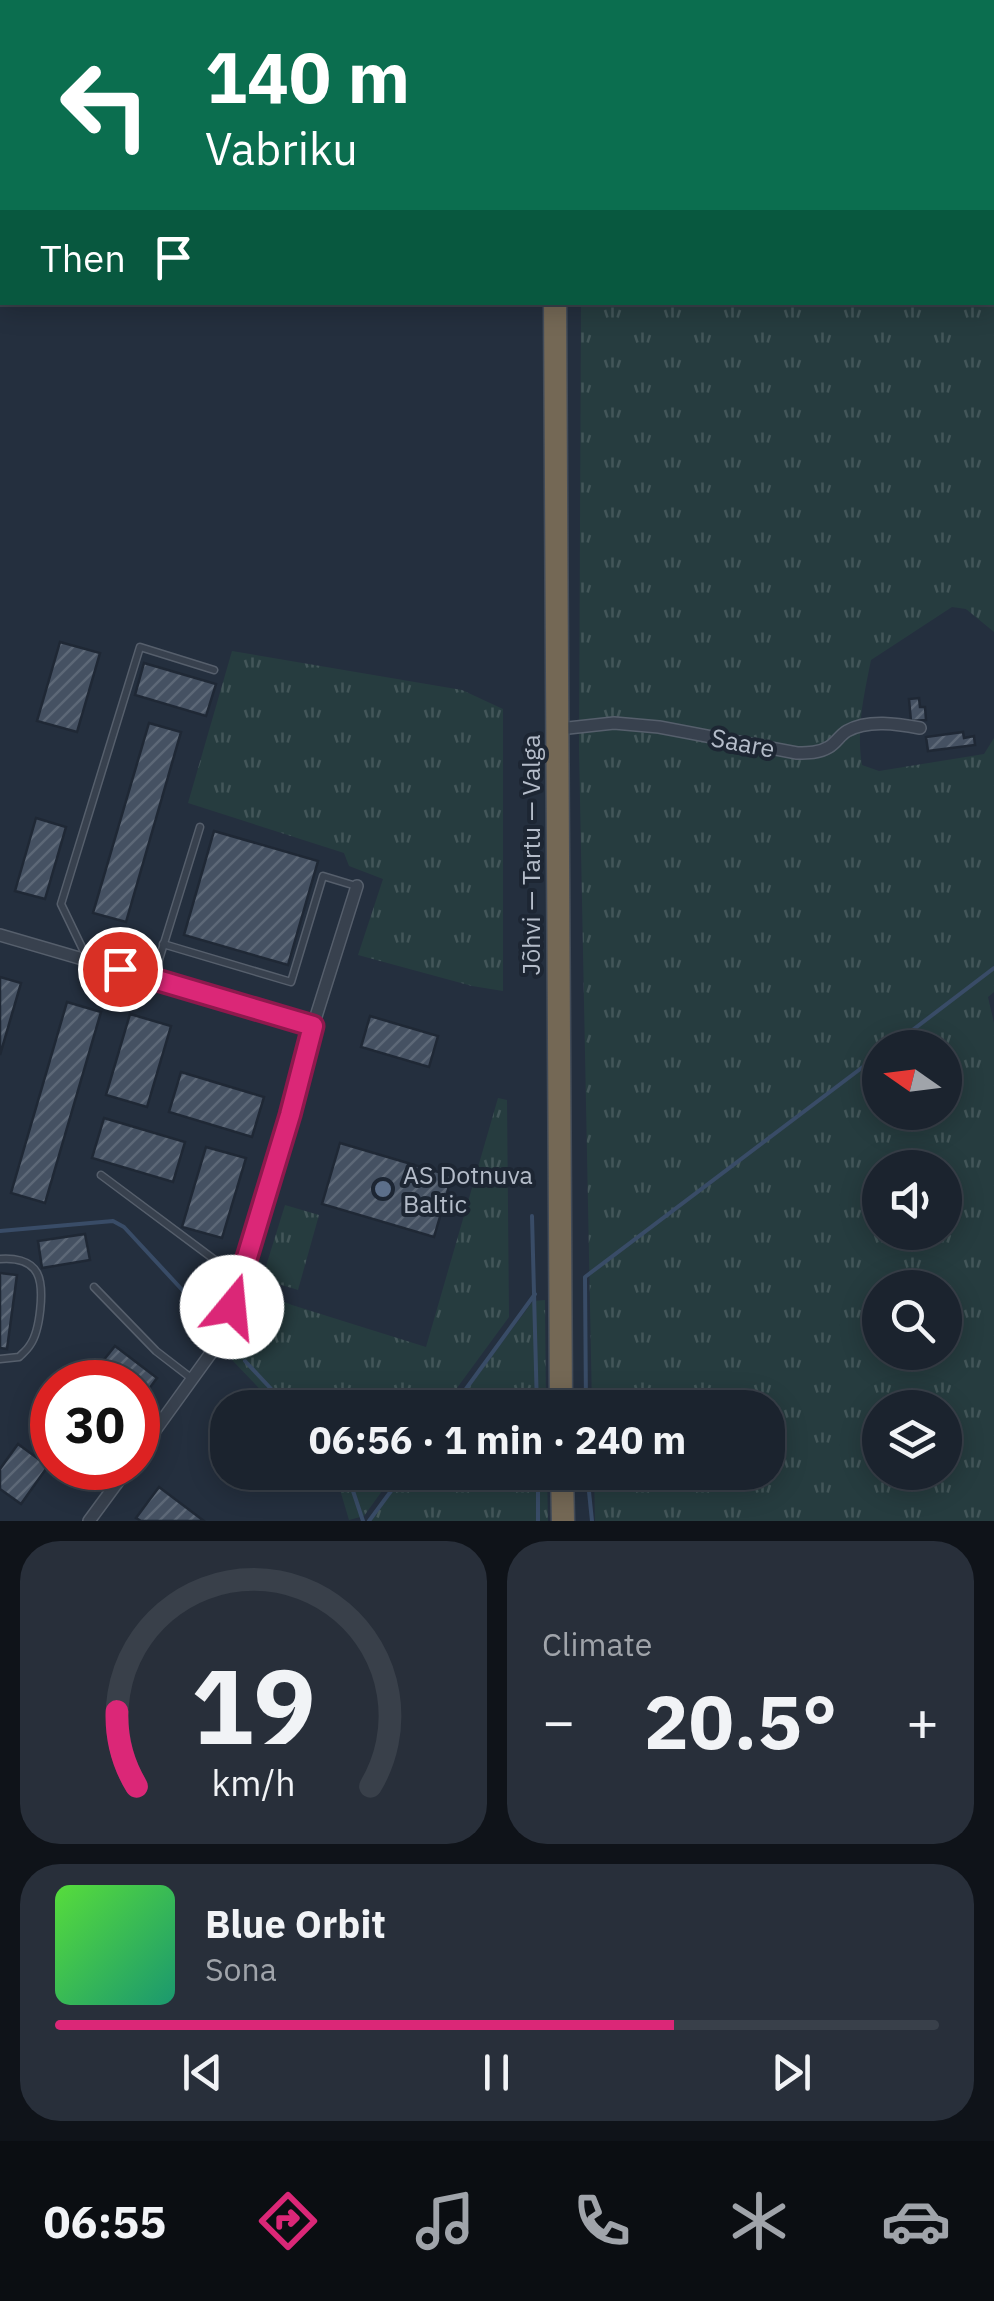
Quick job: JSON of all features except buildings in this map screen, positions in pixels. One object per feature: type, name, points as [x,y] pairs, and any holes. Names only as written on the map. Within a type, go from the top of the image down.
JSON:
[{"type":"highway","name":"Jõhvi — Tartu — Valga","points":[[555,305],[561,1390]]},
{"type":"highway","points":[[562,1490],[563,1521]]},
{"type":"street","name":"Saare","points":[[558,729],[614,723],[659,727],[797,753],[830,747],[845,732],[861,725],[920,728]]},
{"type":"street","points":[[160,1423],[224,1335],[357,886]]},
{"type":"street","points":[[0,934],[313,1026]]},
{"type":"street","points":[[89,1521],[112,1490]]},
{"type":"lane","points":[[87,960],[61,904],[140,648],[214,670]]},
{"type":"lane","points":[[152,978],[200,827]]},
{"type":"lane","points":[[164,944],[291,982],[322,876],[357,886]]},
{"type":"lane","points":[[101,1175],[240,1278]]},
{"type":"lane","points":[[0,1259],[26,1262],[36,1272],[41,1295],[31,1344],[19,1357],[0,1359]]},
{"type":"lane","points":[[94,1287],[156,1351],[192,1379]]},
{"type":"green space","points":[[581,305],[994,305],[994,632],[966,609],[952,607],[871,660],[860,738],[862,765],[879,771],[984,754],[994,738],[994,992],[988,997],[994,1023],[994,1521],[595,1521],[594,1490],[785,1490],[785,1390],[592,1390],[579,749]]},
{"type":"green space","points":[[232,651],[462,690],[503,709],[503,991],[358,955],[383,879],[349,866],[344,853],[188,803]]},
{"type":"green space","points":[[498,1098],[507,1100],[509,1317],[455,1390],[261,1390],[232,1360],[260,1292],[426,1347]]},
{"type":"green space","points":[[285,1205],[319,1215],[298,1290],[262,1279]]},
{"type":"green space","points":[[545,1300],[546,1390],[467,1390],[533,1301]]},
{"type":"green space","points":[[340,1490],[383,1490],[364,1516],[349,1520]]},
{"type":"green space","points":[[391,1490],[547,1490],[548,1521],[368,1521]]},
{"type":"waterway","points":[[913,1030],[994,968]]},
{"type":"waterway","points":[[586,1390],[585,1277],[862,1068]]},
{"type":"waterway","points":[[532,1216],[537,1390]]},
{"type":"waterway","points":[[0,1231],[113,1221],[124,1227],[211,1321]]},
{"type":"waterway","points":[[465,1390],[535,1294]]},
{"type":"waterway","points":[[245,1361],[272,1390]]},
{"type":"waterway","points":[[353,1490],[363,1521]]},
{"type":"waterway","points":[[369,1521],[392,1490]]},
{"type":"waterway","points":[[538,1490],[538,1521]]},
{"type":"waterway","points":[[589,1490],[592,1521]]},
{"type":"place","name":"AS Dotnuva Baltic","points":[[383,1189]]},
{"type":"route","points":[[120,969],[313,1026],[232,1307]]}]
